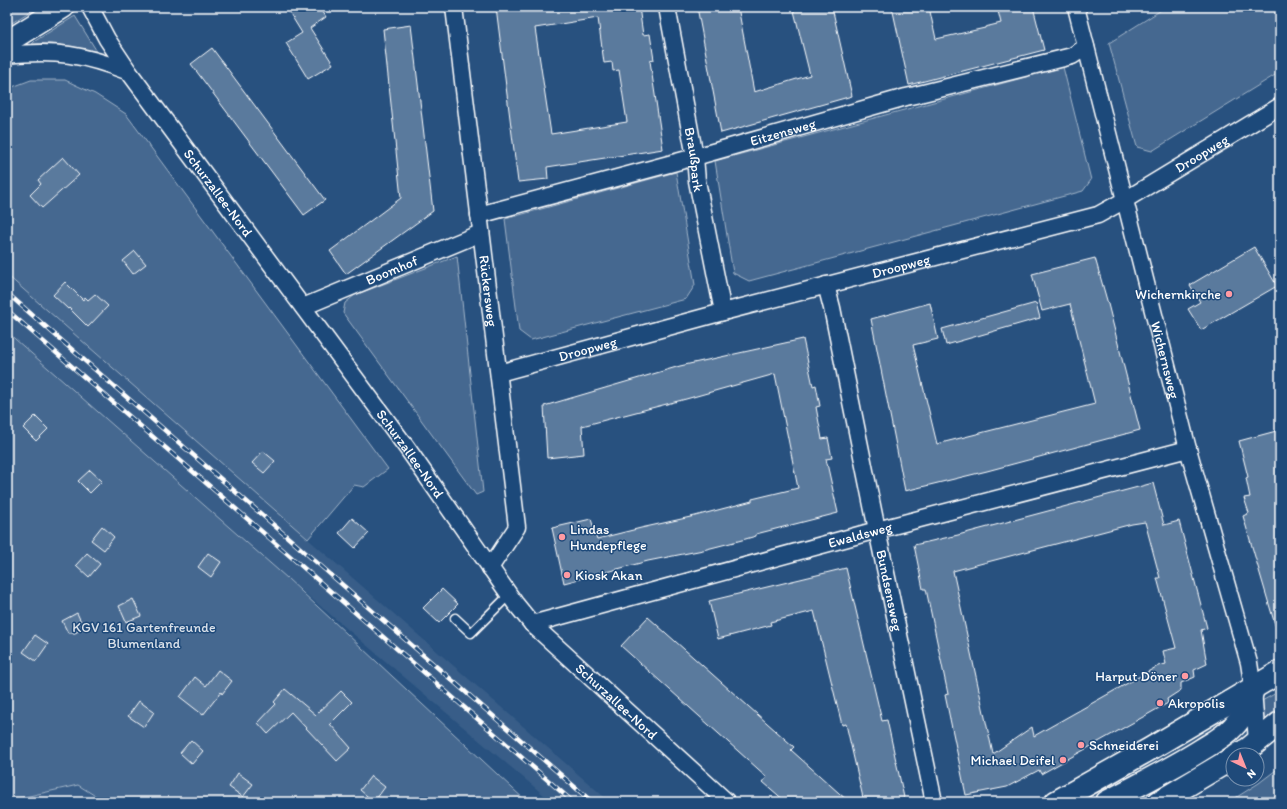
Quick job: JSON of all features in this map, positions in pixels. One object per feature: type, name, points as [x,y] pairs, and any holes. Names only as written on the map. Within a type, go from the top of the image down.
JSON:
[{"type":"main road","points":[[7,42],[64,7]]},
{"type":"main road","points":[[1056,802],[1144,753],[1280,672]]},
{"type":"main road","points":[[1107,802],[1192,755],[1226,734],[1245,711],[1250,701],[1253,689]]},
{"type":"main road","points":[[1251,747],[1280,723]]},
{"type":"main road","points":[[1158,802],[1225,763]]},
{"type":"street","name":"Schurzallee-Nord","points":[[90,7],[107,39],[129,72],[407,448],[490,568],[532,624],[727,802]]},
{"type":"street","name":"Rückersweg","points":[[454,7],[517,526],[490,568]]},
{"type":"street","name":"Braußpark","points":[[667,7],[695,157],[697,181],[723,312]]},
{"type":"street","name":"Wichernsweg","points":[[1076,7],[1188,449],[1249,663],[1253,689],[1257,742]]},
{"type":"street","name":"Eitzensweg","points":[[479,215],[695,157],[906,97],[1072,56],[1086,47]]},
{"type":"street","points":[[7,56],[32,52],[61,53],[92,59],[129,72]]},
{"type":"street","name":"Droopweg","points":[[499,373],[723,312],[1098,215],[1280,106]]},
{"type":"street","name":"Boomhof","points":[[303,307],[481,233]]},
{"type":"street","name":"Bundsensweg","points":[[826,285],[934,802]]},
{"type":"street","name":"Ewaldsweg","points":[[532,624],[877,530],[1188,449]]},
{"type":"lane","points":[[455,618],[471,634],[509,594]]},
{"type":"shaded area","points":[[7,275],[610,802],[552,802],[287,578],[7,332]]},
{"type":"shaded area","points":[[79,785],[105,802],[7,802],[7,801]]},
{"type":"green space","points":[[7,7],[37,7],[7,26]]},
{"type":"green space","points":[[1166,7],[1280,7],[1280,72],[1152,151],[1137,147],[1109,43]]},
{"type":"green space","points":[[75,16],[96,50],[94,51],[56,44],[32,44],[35,41]]},
{"type":"green space","points":[[1063,67],[1091,180],[1083,191],[749,281],[733,273],[715,161]]},
{"type":"green space","points":[[31,80],[65,80],[95,94],[126,114],[388,469],[364,487],[354,485],[308,539],[7,275],[7,89]]},
{"type":"green space","points":[[676,172],[695,285],[686,299],[531,340],[519,331],[505,219]]},
{"type":"green space","points":[[457,256],[483,492],[476,495],[343,313],[345,303],[355,295]]},
{"type":"green space","name":"KGV 161 Gartenfreunde Blumenland","points":[[7,332],[287,578],[527,802],[105,802],[78,785],[7,801]]},
{"type":"green space","points":[[1280,691],[1280,707],[1264,720],[1260,702]]},
{"type":"green space","points":[[1280,767],[1280,802],[1229,802],[1253,787],[1265,787],[1265,778]]},
{"type":"building","points":[[286,7],[320,7],[326,17],[310,28],[333,64],[308,79],[286,43],[302,33]]},
{"type":"building","points":[[496,7],[639,7],[643,35],[650,34],[654,60],[650,61],[663,149],[547,167],[548,179],[518,182]],"holes":[[[598,18],[604,63],[612,62],[613,71],[619,70],[627,122],[551,134],[535,28]]]},
{"type":"building","points":[[697,7],[738,7],[754,92],[810,75],[793,7],[832,7],[852,96],[721,133]]},
{"type":"building","points":[[892,7],[929,7],[936,39],[1001,23],[997,7],[1033,7],[1044,50],[909,85]]},
{"type":"building","points":[[411,25],[433,211],[346,274],[330,251],[401,198],[383,29]]},
{"type":"building","points":[[212,48],[325,200],[304,215],[191,64]]},
{"type":"building","points":[[63,157],[79,175],[42,208],[30,195],[41,184],[38,180]]},
{"type":"building","name":"Wichernkirche","points":[[1254,247],[1277,286],[1201,330],[1188,309],[1200,302],[1190,285]]},
{"type":"building","points":[[135,251],[146,264],[133,274],[123,261]]},
{"type":"building","points":[[1095,258],[1140,430],[987,471],[905,491],[871,319],[930,303],[938,339],[913,345],[937,444],[1095,404],[1070,304],[1042,311],[1032,274]]},
{"type":"building","points":[[65,282],[83,300],[85,297],[88,300],[95,294],[108,306],[88,327],[69,308],[68,309],[53,295]]},
{"type":"building","points":[[1036,303],[1040,318],[946,345],[942,329]]},
{"type":"building","points":[[803,339],[813,386],[816,385],[820,406],[816,407],[822,439],[828,438],[832,458],[826,459],[838,513],[756,534],[756,536],[703,550],[648,561],[564,583],[552,528],[591,519],[597,539],[695,516],[752,501],[752,499],[798,488],[775,374],[582,426],[584,454],[547,458],[544,406],[680,366]]},
{"type":"building","points":[[35,416],[48,429],[36,441],[23,428]]},
{"type":"building","points":[[1280,430],[1280,627],[1276,628],[1243,516],[1249,513],[1244,498],[1250,497],[1246,478],[1248,477],[1239,441]]},
{"type":"building","points":[[263,451],[275,461],[264,473],[252,463]]},
{"type":"building","points":[[90,470],[102,481],[90,493],[78,481]]},
{"type":"building","points":[[1153,483],[1164,525],[1179,521],[1207,628],[1201,630],[1207,664],[1194,670],[1195,677],[1181,683],[1181,690],[1167,699],[1168,703],[1041,774],[1039,770],[1007,787],[966,795],[945,695],[948,694],[926,589],[923,589],[914,545],[958,535]],"holes":[[[1145,522],[1160,578],[1157,578],[1176,648],[1163,651],[1166,664],[1158,666],[1034,736],[1032,727],[993,754],[953,571],[1132,524]]]},
{"type":"building","points":[[352,518],[369,533],[355,548],[339,533]]},
{"type":"building","points":[[102,526],[114,537],[104,550],[91,540]]},
{"type":"building","points":[[87,553],[100,564],[89,577],[76,565]]},
{"type":"building","points":[[208,553],[221,562],[211,577],[198,567]]},
{"type":"building","points":[[846,568],[882,721],[887,720],[905,802],[864,802],[846,724],[842,725],[814,611],[770,622],[771,625],[718,639],[709,601]]},
{"type":"building","points":[[442,589],[458,604],[439,623],[423,608]]},
{"type":"building","points":[[133,599],[141,616],[126,622],[119,606]]},
{"type":"building","points":[[77,613],[84,628],[75,633],[68,633],[62,621]]},
{"type":"building","points":[[648,617],[794,747],[791,750],[849,802],[786,802],[763,782],[767,777],[621,646]]},
{"type":"building","points":[[35,635],[48,644],[36,661],[23,652]]},
{"type":"building","points":[[218,670],[232,681],[222,694],[221,692],[203,715],[180,697],[195,677],[206,686]]},
{"type":"building","points":[[285,689],[316,715],[341,691],[352,702],[330,724],[351,748],[337,761],[291,712],[268,734],[258,723],[276,704],[274,702]]},
{"type":"building","points":[[139,701],[154,712],[144,727],[128,716]]},
{"type":"building","points":[[191,740],[203,751],[192,764],[180,753]]},
{"type":"building","points":[[238,773],[253,784],[243,797],[229,787]]},
{"type":"building","points":[[371,776],[385,787],[374,802],[360,790]]},
{"type":"railway","points":[[7,293],[592,802]]},
{"type":"railway","points":[[7,310],[573,802]]},
{"type":"place","name":"Wichernkirche","points":[[1229,294]]},
{"type":"place","name":"Lindas Hundepflege","points":[[562,537]]},
{"type":"place","name":"Kiosk Akan","points":[[567,575]]},
{"type":"place","name":"Harput Döner","points":[[1185,676]]},
{"type":"place","name":"Akropolis","points":[[1160,703]]},
{"type":"place","name":"Schneiderei","points":[[1081,745]]},
{"type":"place","name":"Michael Deifel","points":[[1063,760]]}]
